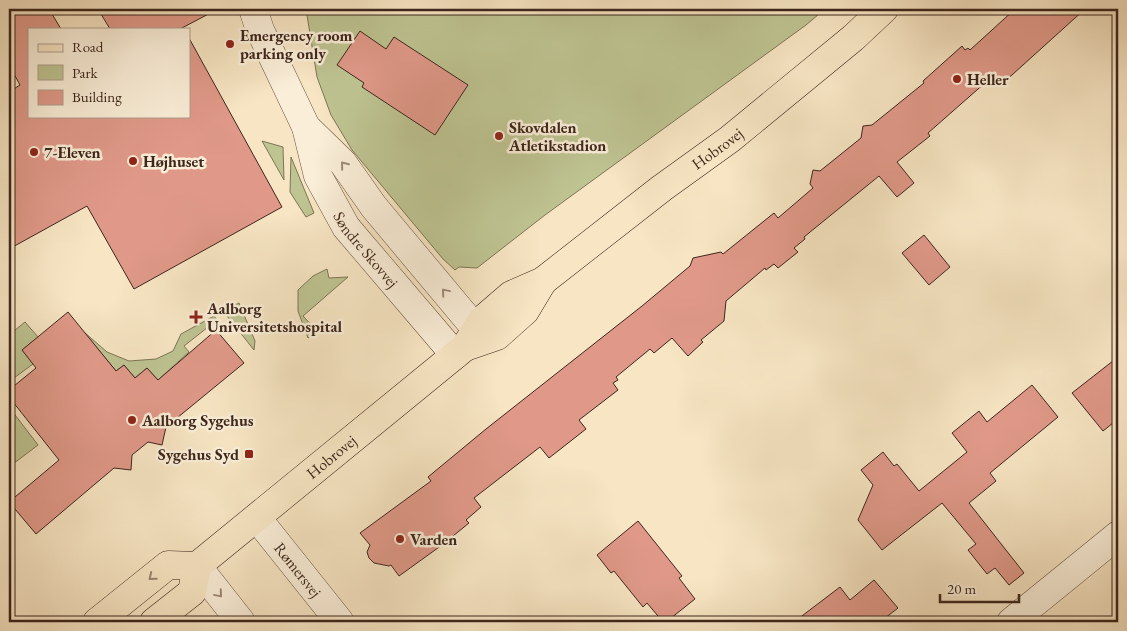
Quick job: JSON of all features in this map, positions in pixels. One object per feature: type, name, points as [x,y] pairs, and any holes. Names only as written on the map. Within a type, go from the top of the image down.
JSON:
[{"type":"main road","name":"Hobrovej","points":[[197,566],[465,344],[496,336],[525,311],[544,282],[662,188],[770,108],[853,38],[884,9]]},
{"type":"main road","points":[[97,622],[168,565],[197,566],[192,592],[154,622]]},
{"type":"street","name":"Søndre Skovvej","points":[[253,9],[276,65],[306,127],[318,176],[346,227],[465,344]]},
{"type":"street","name":"Rømersvej","points":[[257,518],[340,622]]},
{"type":"street","points":[[1011,622],[1118,536]]},
{"type":"street","points":[[197,566],[241,622]]},
{"type":"green space","name":"Skovdalen Atletikstadion","points":[[306,9],[825,9],[806,25],[545,215],[477,268],[459,267],[455,270],[443,259],[352,150],[331,115],[317,77]]},
{"type":"green space","points":[[262,141],[283,147],[284,180]]},
{"type":"green space","points":[[291,157],[314,213],[306,217],[290,192]]},
{"type":"green space","points":[[327,269],[329,278],[348,277],[303,316],[317,331],[308,338],[298,311],[298,290],[313,276]]},
{"type":"green space","points":[[239,303],[255,341],[254,350],[223,311]]},
{"type":"green space","points":[[214,316],[217,320],[184,346],[189,352],[158,380],[147,368],[135,378],[124,365],[116,371],[84,332],[107,352],[129,361],[156,359],[173,351],[181,334]]},
{"type":"green space","points":[[25,322],[38,337],[22,350],[33,364],[14,378],[9,371],[9,335]]},
{"type":"green space","points":[[9,407],[38,445],[9,467]]},
{"type":"building","name":"Højhuset","points":[[9,9],[49,9],[60,28],[28,28],[28,118],[190,118],[190,40],[282,207],[134,289],[87,206],[9,249],[9,92],[20,85],[9,65]]},
{"type":"building","points":[[98,9],[218,9],[182,28],[109,28]]},
{"type":"building","points":[[1015,9],[1085,9],[1002,84],[994,75],[928,133],[930,136],[897,162],[914,183],[897,197],[879,176],[804,237],[805,239],[794,248],[798,252],[778,268],[774,264],[766,270],[765,268],[726,301],[724,321],[701,340],[703,342],[688,356],[672,338],[654,353],[650,349],[616,377],[618,380],[613,383],[618,390],[579,420],[586,429],[549,458],[540,447],[474,498],[481,507],[466,520],[469,523],[399,576],[391,565],[374,563],[369,558],[367,552],[370,545],[360,533],[431,481],[428,477],[642,306],[690,266],[693,258],[721,252],[723,254],[774,213],[778,218],[813,188],[810,184],[813,170],[820,171],[861,138],[863,126],[872,125],[924,83],[923,81],[962,46],[965,50],[968,48],[970,50]]},
{"type":"building","points":[[360,31],[386,49],[394,37],[468,85],[435,135],[362,87],[364,83],[337,65]]},
{"type":"building","points":[[924,235],[950,267],[929,285],[902,253]]},
{"type":"building","name":"Aalborg Sygehus","points":[[68,312],[116,371],[124,365],[135,378],[147,368],[158,380],[216,330],[244,363],[166,427],[162,445],[148,442],[132,455],[131,470],[114,468],[36,534],[9,502],[59,460],[9,397],[9,390],[36,368],[22,350]]},
{"type":"building","points":[[1118,357],[1118,419],[1103,431],[1072,393]]},
{"type":"building","points":[[1032,385],[1058,417],[990,473],[996,481],[969,503],[1024,573],[1009,585],[995,568],[987,574],[968,550],[976,544],[942,503],[882,550],[858,520],[873,485],[861,470],[883,452],[894,466],[897,464],[919,491],[967,452],[952,433],[979,411],[987,422]]},
{"type":"building","points":[[638,521],[682,576],[679,578],[695,599],[666,622],[663,622],[647,603],[643,607],[614,571],[611,573],[597,555]]},
{"type":"building","points":[[874,580],[898,608],[880,622],[794,622],[840,587],[850,600]]},
{"type":"place","name":"Emergency room parking only","points":[[230,44]]},
{"type":"place","name":"Heller","points":[[957,79]]},
{"type":"place","name":"Skovdalen Atletikstadion","points":[[499,136]]},
{"type":"place","name":"7-Eleven","points":[[34,152]]},
{"type":"place","name":"Højhuset","points":[[133,161]]},
{"type":"place","name":"Aalborg Universitetshospital","points":[[196,317]]},
{"type":"place","name":"Aalborg Sygehus","points":[[132,420]]},
{"type":"place","name":"Sygehus Syd","points":[[249,454]]},
{"type":"place","name":"Varden","points":[[400,539]]}]
